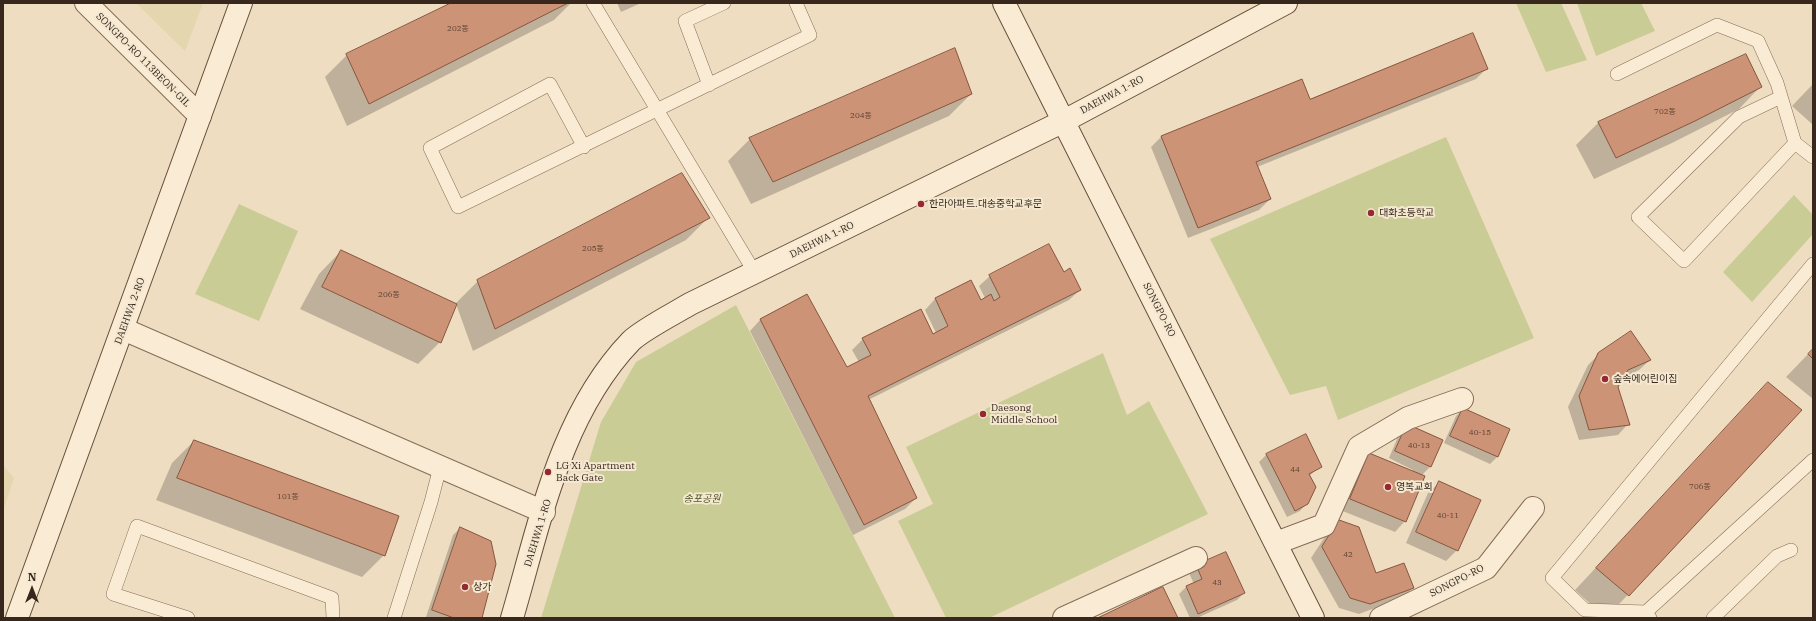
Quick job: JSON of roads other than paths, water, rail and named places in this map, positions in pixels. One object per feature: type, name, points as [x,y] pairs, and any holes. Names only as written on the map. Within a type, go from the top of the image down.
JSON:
[{"type":"street","name":"SONGPO-RO 113BEON-GIL","points":[[86,3],[200,116]]},
{"type":"street","name":"DAEHWA 2-RO","points":[[17,618],[241,3]]},
{"type":"street","name":"SONGPO-RO","points":[[1004,3],[1313,618]]},
{"type":"street","name":"DAEHWA 1-RO","points":[[512,618],[562,457],[581,413],[606,371],[632,340],[690,304],[1064,121],[1286,3]]},
{"type":"street","points":[[123,329],[544,512]]},
{"type":"street","points":[[1276,543],[1324,525],[1359,447],[1408,418],[1462,399]]},
{"type":"street","name":"SONGPO-RO","points":[[1381,618],[1486,568],[1533,508]]},
{"type":"street","points":[[1064,618],[1196,558]]},
{"type":"lane","points":[[593,3],[755,273]]},
{"type":"lane","points":[[709,85],[685,20],[724,3]]},
{"type":"lane","points":[[584,147],[550,84],[430,148],[458,207],[584,147],[658,111],[810,35],[796,3]]},
{"type":"lane","points":[[1618,74],[1717,25],[1758,41],[1781,97],[1795,143],[1813,158]]},
{"type":"lane","points":[[1781,97],[1739,116],[1638,217],[1684,261],[1795,143]]},
{"type":"lane","points":[[1813,264],[1552,578],[1585,610],[1648,615],[1813,460]]},
{"type":"lane","points":[[394,618],[431,502],[440,467]]},
{"type":"lane","points":[[188,618],[113,594],[137,526],[332,598],[333,618]]},
{"type":"lane","points":[[1713,618],[1777,556],[1791,550]]},
{"type":"place","name":"한라아파트.대송중학교후문","points":[[921,204]]},
{"type":"place","name":"대화초등학교","points":[[1371,213]]},
{"type":"place","name":"숲속에어린이집","points":[[1605,379]]},
{"type":"place","name":"Daesong Middle School","points":[[983,414]]},
{"type":"place","name":"LG Xi Apartment Back Gate","points":[[548,472]]},
{"type":"place","name":"영복교회","points":[[1388,487]]},
{"type":"place","name":"상가","points":[[465,587]]},
{"type":"park label","name":"송포공원","points":[[702,499]]}]
